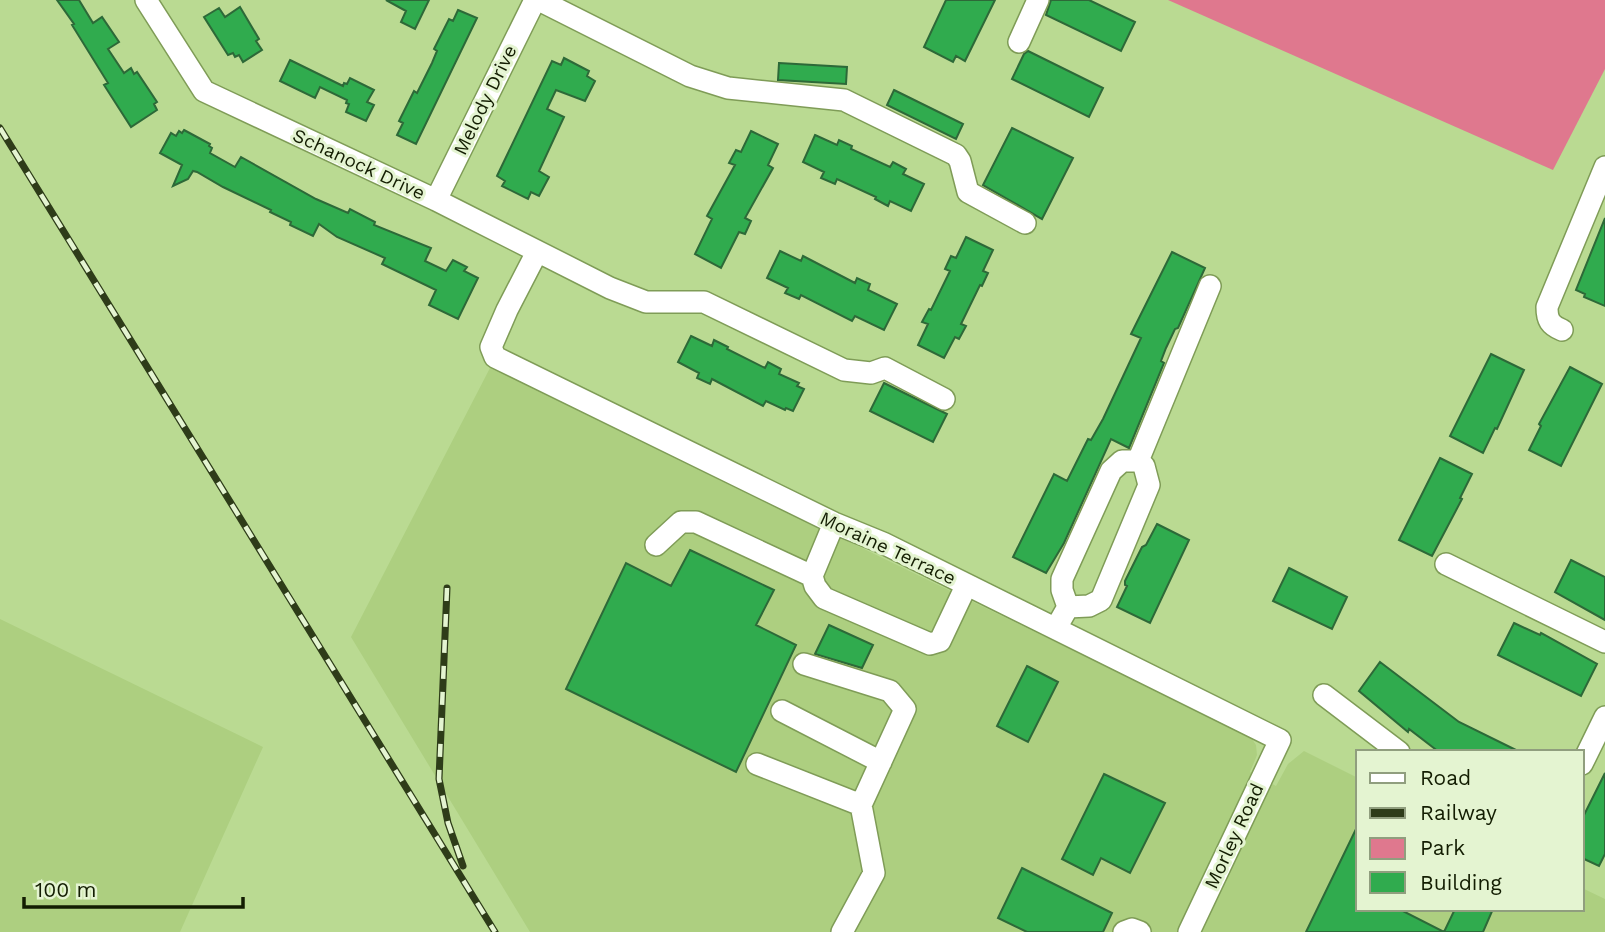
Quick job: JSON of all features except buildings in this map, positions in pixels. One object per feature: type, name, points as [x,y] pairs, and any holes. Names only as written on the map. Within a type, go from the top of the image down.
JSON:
[{"type":"street","name":"Schanock Drive","points":[[146,0],[204,91],[436,200],[610,288],[646,302],[704,302],[844,370],[871,373],[885,368],[944,399]]},
{"type":"street","name":"Melody Drive","points":[[436,200],[537,0]]},
{"type":"street","points":[[537,0],[690,76],[728,88],[844,100],[956,155],[968,192],[1025,223]]},
{"type":"street","points":[[1019,42],[1038,0]]},
{"type":"street","points":[[1562,330],[1552,325],[1547,317],[1547,307],[1605,167]]},
{"type":"street","name":"Moraine Terrace","points":[[537,252],[497,332],[491,347],[495,357],[834,523],[883,543],[1280,740]]},
{"type":"street","points":[[1138,461],[1210,286]]},
{"type":"street","points":[[1056,628],[1068,607],[1062,590],[1062,579],[1111,471],[1122,461],[1138,461],[1144,466],[1149,485],[1101,600],[1089,606],[1068,607]]},
{"type":"street","points":[[656,545],[681,522],[696,522],[812,576]]},
{"type":"street","points":[[834,523],[812,576],[815,586],[824,598],[930,644],[940,641],[967,586]]},
{"type":"street","points":[[1446,564],[1605,642]]},
{"type":"street","points":[[804,664],[890,691],[905,709],[861,806],[874,873],[842,932]]},
{"type":"street","points":[[1324,695],[1396,750]]},
{"type":"street","points":[[782,711],[881,762]]},
{"type":"street","points":[[1584,760],[1605,717]]},
{"type":"street","name":"Morley Road","points":[[1189,932],[1280,740]]},
{"type":"street","points":[[757,764],[861,806]]},
{"type":"street","points":[[1124,932],[1132,929],[1140,932]]},
{"type":"shaded area","points":[[491,366],[1239,731],[1256,745],[1257,755],[1250,772],[1276,786],[1288,764],[1304,751],[1356,777],[1356,911],[1584,911],[1584,889],[1605,899],[1605,932],[530,932],[351,637]]},
{"type":"shaded area","points":[[0,619],[263,747],[180,932],[0,932]]},
{"type":"green space","points":[[1168,0],[1605,0],[1605,69],[1553,170]]},
{"type":"railway","points":[[0,128],[495,932]]},
{"type":"railway","points":[[447,588],[439,779],[448,823],[463,866]]}]
